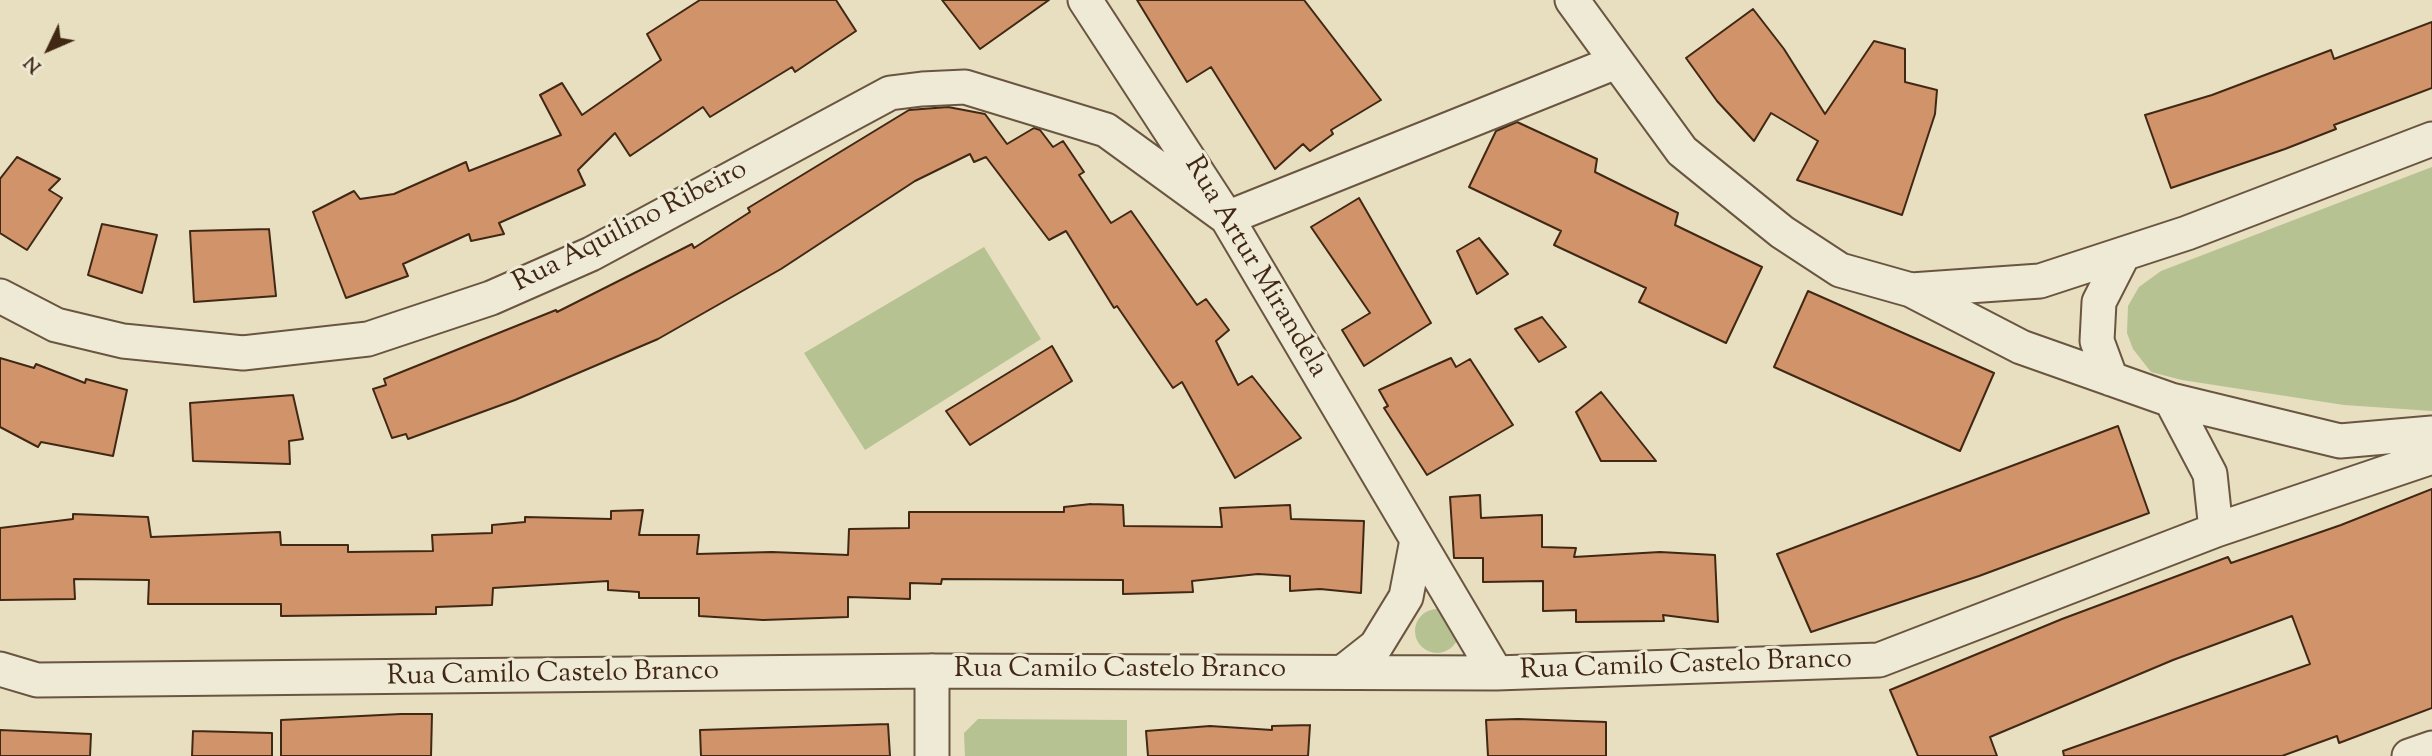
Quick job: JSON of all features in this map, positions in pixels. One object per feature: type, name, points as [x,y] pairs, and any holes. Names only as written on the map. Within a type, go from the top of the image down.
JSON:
[{"type":"street","name":"Rua Artur Mirandela","points":[[1085,0],[1227,218],[1496,673]]},
{"type":"street","points":[[1572,0],[1682,151],[1782,232],[1840,270],[1911,290],[2021,347],[2171,400],[2340,441],[2432,433]]},
{"type":"street","points":[[1227,218],[1616,62]]},
{"type":"street","name":"Rua Aquilino Ribeiro","points":[[0,296],[56,324],[123,341],[243,353],[368,340],[491,298],[591,254],[890,93],[922,89],[965,87],[1106,130],[1227,218]]},
{"type":"street","points":[[1911,290],[2040,281],[2123,255],[2432,139]]},
{"type":"street","points":[[2111,379],[2097,341],[2099,302],[2123,255]]},
{"type":"street","points":[[2171,400],[2210,474],[2217,530]]},
{"type":"street","name":"Rua Camilo Castelo Branco","points":[[0,669],[37,680],[932,671],[1496,673],[1879,660],[2217,530],[2432,457]]},
{"type":"street","points":[[1343,672],[1376,646],[1406,597],[1417,540]]},
{"type":"street","points":[[932,671],[932,756]]},
{"type":"street","points":[[2409,756],[2432,748]]},
{"type":"green space","points":[[2432,167],[2432,411],[2344,405],[2182,380],[2151,372],[2133,349],[2127,333],[2128,306],[2139,287],[2161,271]]},
{"type":"green space","points":[[984,247],[1041,339],[865,450],[804,353]]},
{"type":"green space","points":[[1437,609],[1453,615],[1459,631],[1453,647],[1437,653],[1421,647],[1415,631],[1421,615]]},
{"type":"green space","points":[[978,719],[1127,720],[1127,756],[965,756],[964,733]]},
{"type":"building","points":[[700,0],[836,0],[856,31],[795,72],[792,67],[710,117],[703,107],[630,156],[615,133],[578,170],[585,185],[499,223],[504,234],[471,241],[469,234],[403,264],[408,276],[346,298],[313,212],[354,191],[360,199],[394,194],[466,162],[469,171],[561,135],[540,95],[562,83],[582,115],[661,60],[647,34]]},
{"type":"building","points":[[942,0],[1049,0],[980,49]]},
{"type":"building","points":[[1137,0],[1304,0],[1381,100],[1331,130],[1333,134],[1310,151],[1303,144],[1275,169],[1211,67],[1187,82]]},
{"type":"building","points":[[1753,9],[1784,49],[1825,114],[1874,41],[1905,49],[1905,82],[1937,90],[1935,114],[1902,215],[1797,180],[1818,141],[1771,113],[1754,141],[1717,101],[1686,58]]},
{"type":"building","points":[[2432,22],[2432,88],[2334,125],[2336,129],[2285,149],[2171,188],[2145,115],[2212,95],[2331,50],[2334,59]]},
{"type":"building","points":[[948,107],[985,114],[1007,144],[1034,128],[1040,130],[1053,147],[1063,141],[1084,172],[1079,175],[1111,223],[1131,211],[1197,305],[1206,299],[1229,330],[1216,341],[1238,385],[1252,376],[1301,438],[1235,478],[1182,382],[1173,388],[1117,306],[1114,308],[1066,231],[1049,240],[986,157],[974,162],[970,154],[915,181],[781,269],[658,339],[515,400],[408,439],[406,434],[392,438],[373,389],[386,385],[384,379],[556,310],[557,312],[692,244],[694,248],[750,212],[748,208],[909,110]]},
{"type":"building","points":[[1517,122],[1597,159],[1595,172],[1678,213],[1675,225],[1762,267],[1726,343],[1639,302],[1646,288],[1554,245],[1561,231],[1469,187],[1496,131]]},
{"type":"building","points":[[17,157],[60,179],[49,190],[62,198],[27,250],[0,233],[0,179]]},
{"type":"building","points":[[1359,198],[1431,323],[1364,366],[1342,330],[1370,313],[1311,227]]},
{"type":"building","points":[[102,224],[157,235],[142,293],[88,275]]},
{"type":"building","points":[[269,229],[276,296],[194,302],[190,231]]},
{"type":"building","points":[[1479,238],[1508,274],[1477,294],[1457,251]]},
{"type":"building","points":[[1808,291],[1994,373],[1960,451],[1774,367]]},
{"type":"building","points":[[1542,317],[1566,347],[1539,362],[1515,329]]},
{"type":"building","points":[[1052,346],[1072,381],[970,445],[946,411]]},
{"type":"building","points":[[0,358],[34,368],[36,364],[85,383],[86,379],[127,390],[113,456],[41,442],[38,447],[0,427]]},
{"type":"building","points":[[1451,358],[1456,367],[1470,359],[1513,425],[1427,475],[1384,408],[1388,406],[1379,390]]},
{"type":"building","points":[[1601,392],[1656,461],[1601,461],[1576,412]]},
{"type":"building","points":[[293,395],[303,439],[289,441],[290,464],[193,461],[190,403]]},
{"type":"building","points":[[2118,426],[2149,513],[1979,576],[1811,632],[1777,554]]},
{"type":"building","points":[[2432,489],[2432,708],[2339,743],[2337,736],[2282,756],[2064,756],[2063,751],[2310,664],[2292,616],[2173,660],[1990,737],[1997,756],[1918,756],[1890,690],[2062,619],[2228,557],[2231,563],[2341,525]]},
{"type":"building","points":[[1480,495],[1481,518],[1542,515],[1542,547],[1576,548],[1574,557],[1660,552],[1715,555],[1718,622],[1663,615],[1664,621],[1576,622],[1576,610],[1543,611],[1543,581],[1483,582],[1483,558],[1454,558],[1450,497]]},
{"type":"building","points":[[1123,505],[1124,526],[1222,527],[1220,508],[1290,505],[1291,519],[1364,521],[1361,593],[1320,589],[1290,591],[1290,576],[1258,574],[1192,581],[1193,592],[1123,594],[1123,580],[942,579],[941,584],[910,583],[910,599],[848,597],[848,617],[763,620],[699,616],[699,598],[639,598],[639,592],[608,590],[608,581],[493,588],[492,605],[436,607],[436,614],[281,616],[281,604],[148,604],[149,580],[74,579],[75,599],[0,600],[0,528],[73,519],[73,514],[148,517],[151,537],[280,532],[281,545],[348,545],[348,552],[433,551],[432,535],[492,533],[492,525],[525,522],[525,517],[611,519],[611,511],[643,510],[639,535],[699,535],[697,554],[772,552],[848,555],[849,529],[909,528],[909,512],[1064,512],[1064,507]]},
{"type":"building","points":[[432,714],[431,756],[281,756],[281,720]]},
{"type":"building","points":[[1486,720],[1606,722],[1606,756],[1488,756]]},
{"type":"building","points":[[888,724],[890,756],[701,756],[700,730]]},
{"type":"building","points":[[1310,725],[1308,756],[1148,756],[1146,731],[1210,726],[1272,730],[1272,726]]},
{"type":"building","points":[[0,730],[91,734],[90,756],[0,756]]},
{"type":"building","points":[[193,731],[272,733],[272,756],[192,756]]}]
